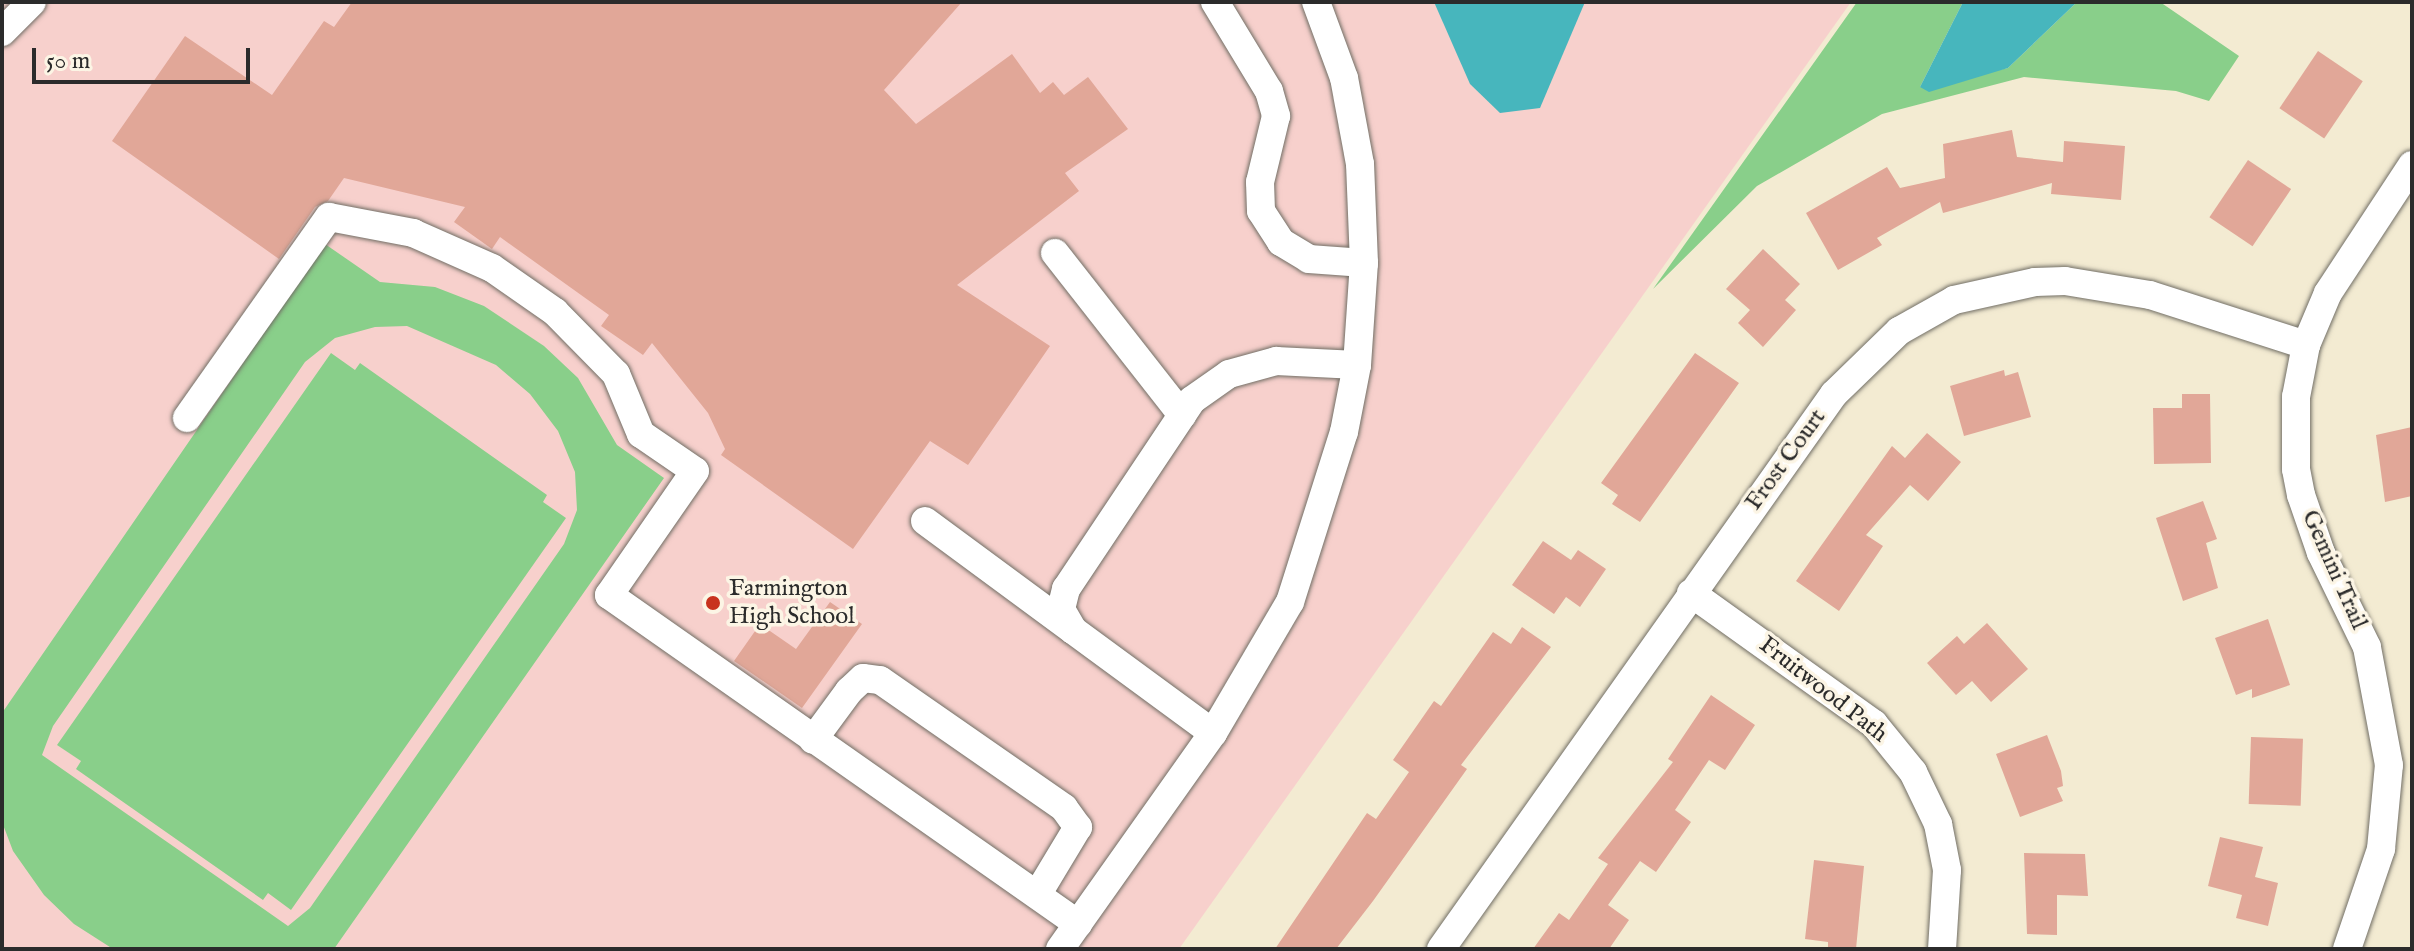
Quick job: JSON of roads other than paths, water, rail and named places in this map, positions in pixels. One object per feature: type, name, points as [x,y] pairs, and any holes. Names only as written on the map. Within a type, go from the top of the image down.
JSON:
[{"type":"street","points":[[2,32],[32,2]]},
{"type":"street","points":[[1215,2],[1269,91],[1276,116],[1260,182],[1261,211],[1281,242],[1309,259],[1364,263]]},
{"type":"street","points":[[1060,949],[1213,733],[1290,602],[1326,496],[1357,365],[1364,263],[1360,164],[1344,78],[1316,2]]},
{"type":"street","name":"Gemini Trail","points":[[2347,949],[2381,849],[2389,765],[2367,647],[2321,553],[2298,482],[2295,421],[2306,345],[2328,293],[2412,165]]},
{"type":"street","points":[[187,418],[329,217],[413,233],[492,268],[555,312],[616,374],[641,434],[695,471],[609,595],[1078,924]]},
{"type":"street","points":[[1055,253],[1182,415]]},
{"type":"street","name":"Frost Court","points":[[1441,949],[1691,593],[1851,374],[1899,331],[1954,300],[2035,282],[2092,282],[2150,295],[2306,345]]},
{"type":"street","points":[[1073,630],[1061,609],[1066,589],[1192,400],[1229,374],[1276,361],[1357,365]]},
{"type":"street","points":[[925,521],[1213,733]]},
{"type":"street","name":"Fruitwood Path","points":[[1691,593],[1874,724],[1913,772],[1938,824],[1947,870],[1942,949]]},
{"type":"street","points":[[813,740],[856,684],[863,678],[880,680],[1028,782],[1064,808],[1078,827],[1037,895]]},
{"type":"water","points":[[1434,2],[1585,2],[1540,108],[1500,113],[1470,84]]},
{"type":"water","points":[[1963,2],[2077,2],[2008,68],[1929,92],[1920,87]]},
{"type":"place","name":"Farmington High School","points":[[713,603]]}]
